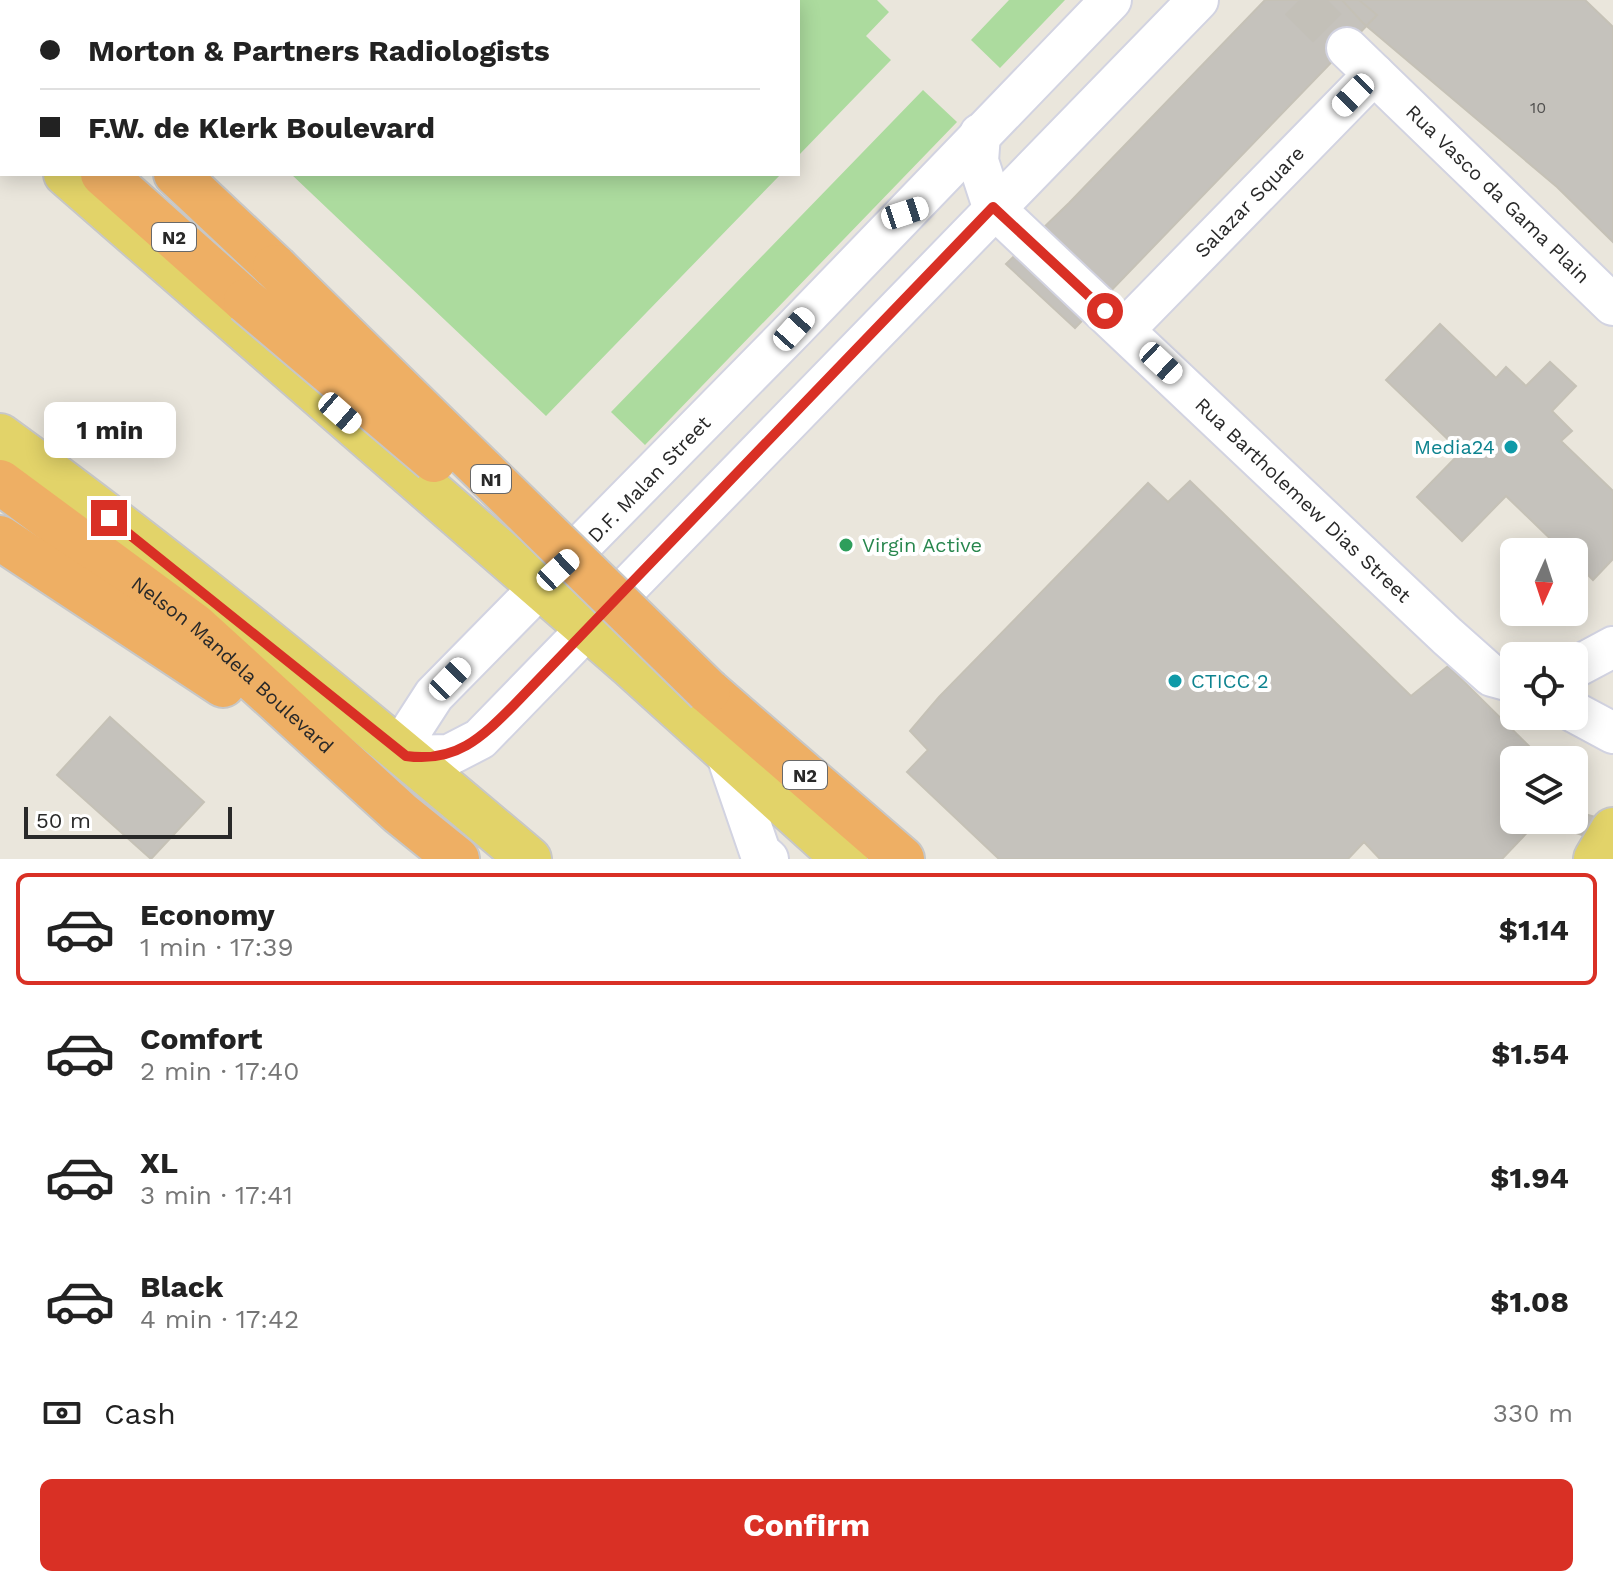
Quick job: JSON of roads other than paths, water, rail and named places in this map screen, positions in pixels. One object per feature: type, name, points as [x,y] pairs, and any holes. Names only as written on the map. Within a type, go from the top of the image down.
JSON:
[{"type":"highway","name":"N2","points":[[105,176],[246,301],[902,859]]},
{"type":"highway","name":"N1","points":[[178,176],[708,691]]},
{"type":"highway","name":"Nelson Mandela Boulevard","points":[[0,482],[195,626],[400,813],[457,859]]},
{"type":"highway","points":[[0,538],[175,650],[400,813]]},
{"type":"main road","points":[[68,176],[588,628],[845,859]]},
{"type":"main road","points":[[0,436],[63,481],[406,756],[529,859]]},
{"type":"main road","points":[[1596,859],[1613,830]]},
{"type":"street","name":"D.F. Malan Street","points":[[406,756],[422,710],[1111,0]]},
{"type":"street","points":[[406,756],[434,758],[470,747],[1198,0]]},
{"type":"street","name":"Rua Vasco da Gama Plain","points":[[1361,61],[1613,305]]},
{"type":"street","name":"Salazar Square","points":[[1125,329],[1361,61]]},
{"type":"street","name":"Rua Bartholemew Dias Street","points":[[980,134],[978,161],[993,207],[1447,636],[1492,676],[1500,678]]},
{"type":"street","points":[[905,213],[942,203],[993,207]]},
{"type":"street","points":[[715,410],[759,452]]},
{"type":"street","points":[[1588,660],[1613,647]]},
{"type":"street","points":[[1588,720],[1613,733]]},
{"type":"street","points":[[725,750],[760,852],[768,859]]},
{"type":"tunnel","points":[[1299,0],[1347,48]]},
{"type":"place","name":"Media24","points":[[1511,447]]},
{"type":"place","name":"Virgin Active","points":[[846,545]]},
{"type":"place","name":"CTICC 2","points":[[1175,681]]}]
